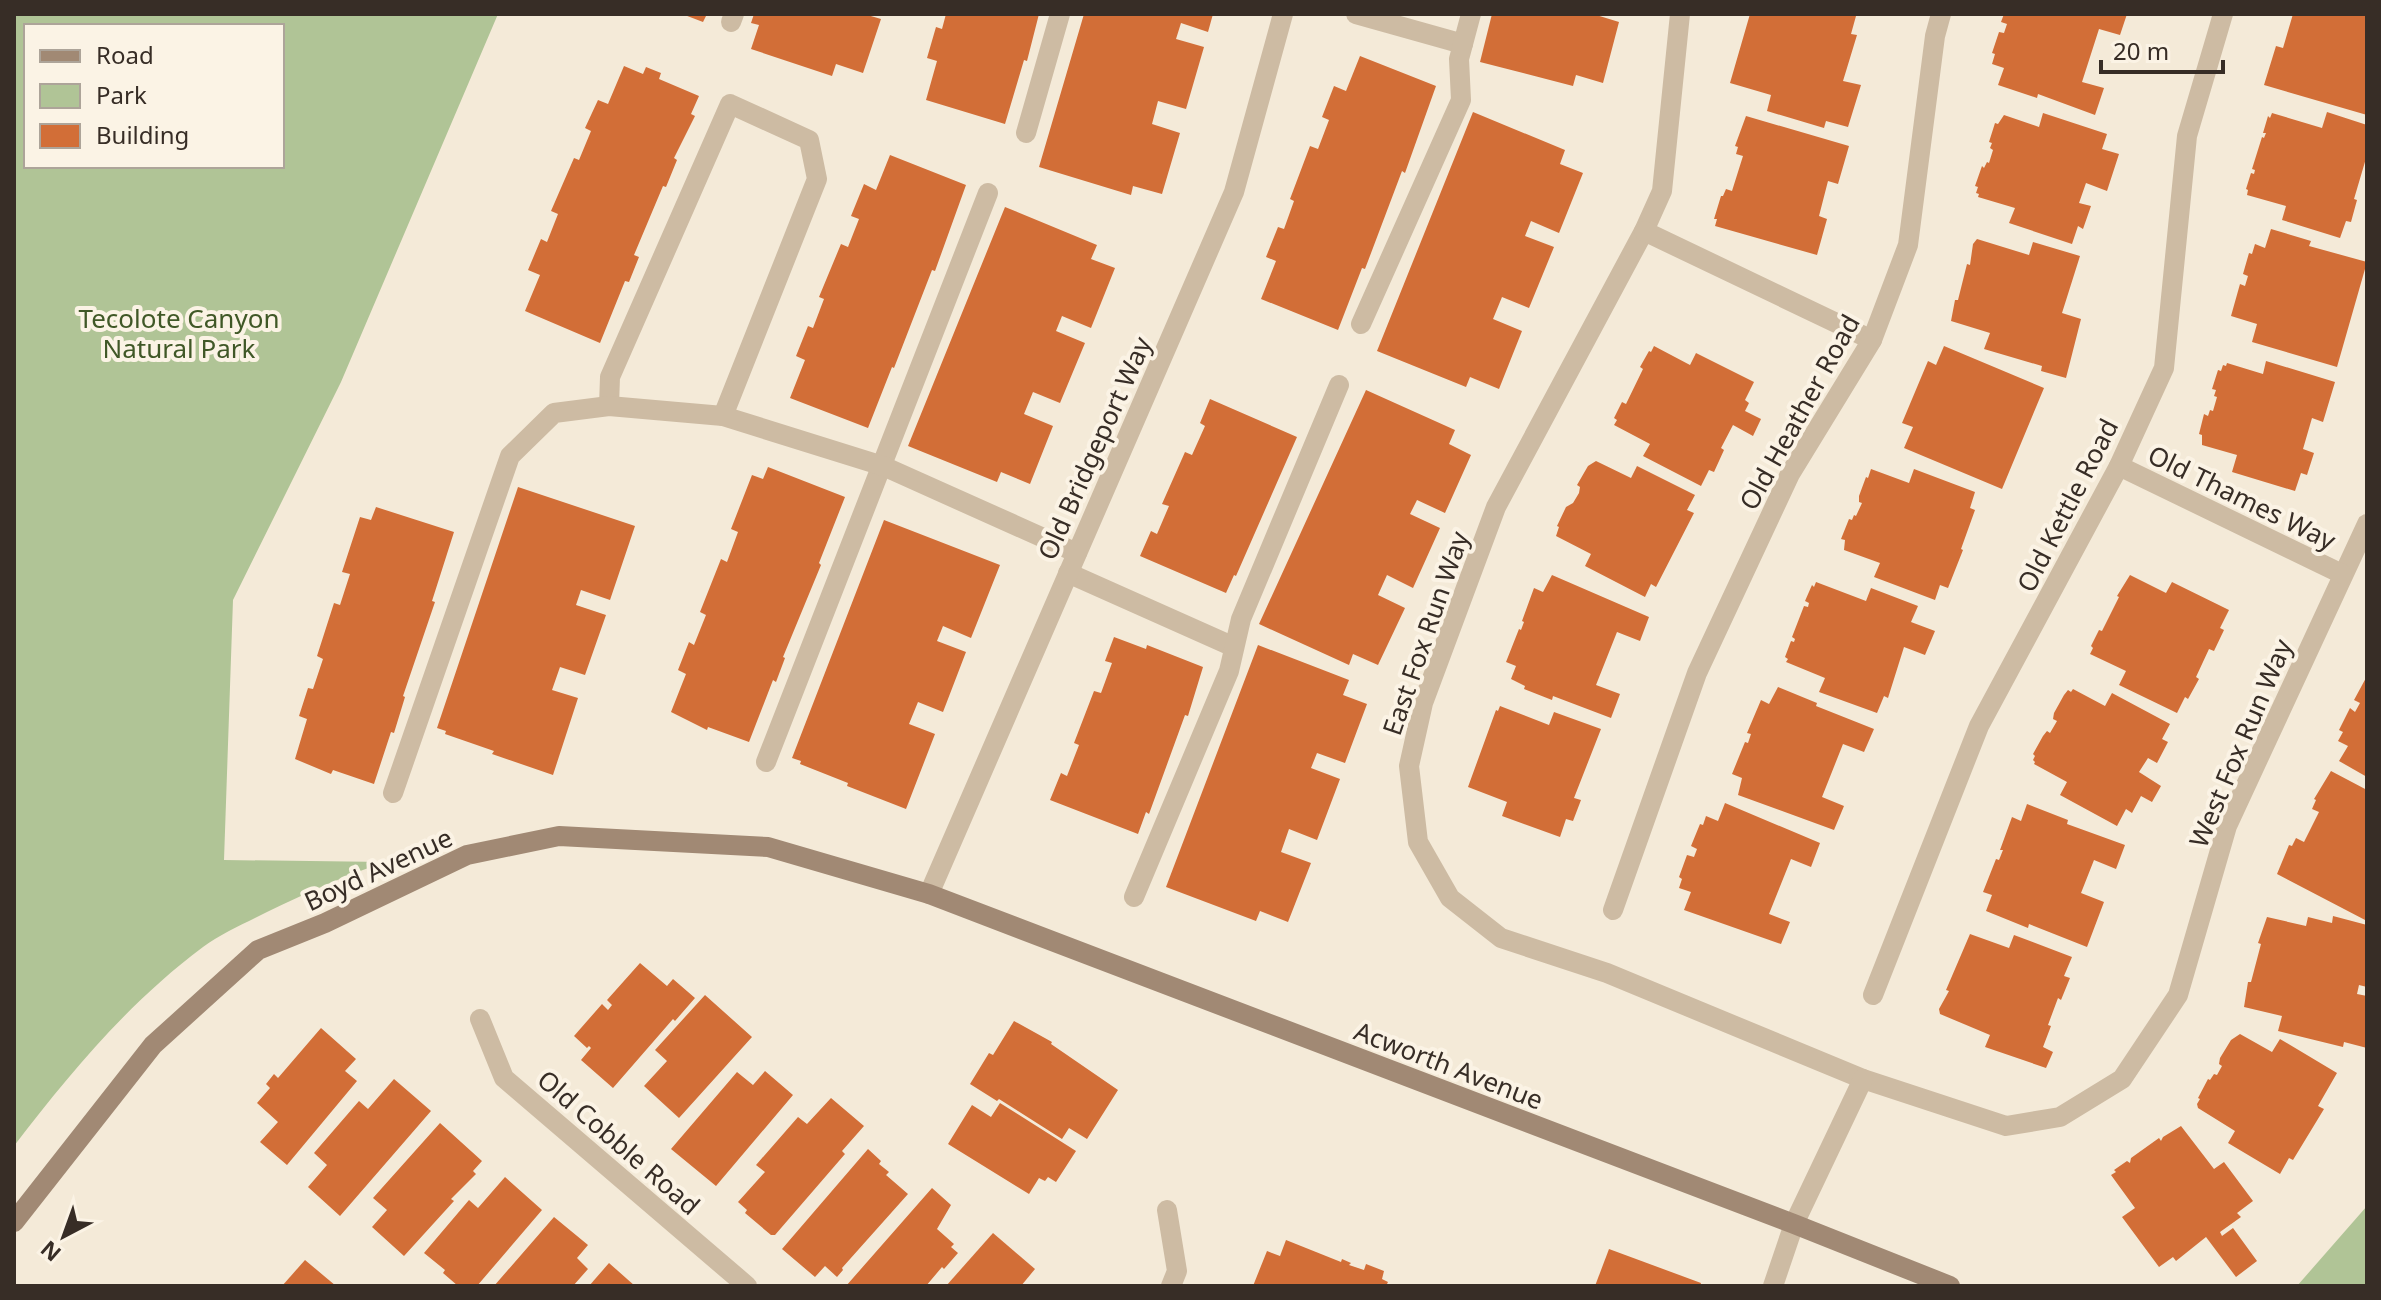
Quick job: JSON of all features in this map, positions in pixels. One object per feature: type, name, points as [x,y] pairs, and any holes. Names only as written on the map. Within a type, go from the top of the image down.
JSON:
[{"type":"street","points":[[1026,133],[1060,14]]},
{"type":"street","name":"Old Bridgeport Way","points":[[929,894],[1234,192],[1283,14]]},
{"type":"street","points":[[1356,14],[1463,44]]},
{"type":"street","points":[[1361,324],[1461,100],[1459,59],[1471,14]]},
{"type":"street","name":"East Fox Run Way","points":[[1680,14],[1662,191],[1644,231],[1496,507],[1423,703],[1409,766],[1418,842],[1450,898],[1501,938],[1607,973],[1863,1079]]},
{"type":"street","name":"Old Heather Road","points":[[1613,910],[1697,673],[1790,474],[1872,340],[1908,245],[1935,36],[1941,14]]},
{"type":"street","name":"Old Kettle Road","points":[[1873,995],[1979,726],[2119,466],[2164,368],[2187,136],[2223,14]]},
{"type":"street","points":[[609,406],[610,377],[730,104],[809,140],[817,179],[723,416]]},
{"type":"street","points":[[766,762],[988,193]]},
{"type":"street","points":[[1644,231],[1872,340]]},
{"type":"street","points":[[1134,897],[1229,671],[1241,619],[1339,385]]},
{"type":"street","points":[[393,793],[510,456],[554,413],[609,406],[723,416],[883,466],[1077,553]]},
{"type":"street","name":"Old Thames Way","points":[[2119,466],[2342,574]]},
{"type":"street","name":"West Fox Run Way","points":[[1863,1079],[2006,1126],[2060,1117],[2122,1079],[2178,995],[2227,826],[2367,524]]},
{"type":"street","points":[[1068,573],[1234,647]]},
{"type":"street","name":"Boyd Avenue","points":[[14,1222],[153,1045],[258,950],[325,923],[467,855],[559,836],[768,847],[929,894]]},
{"type":"street","name":"Acworth Avenue","points":[[929,894],[1950,1286]]},
{"type":"street","name":"Old Cobble Road","points":[[480,1019],[504,1078],[747,1286]]},
{"type":"street","points":[[1773,1286],[1794,1224],[1863,1079]]},
{"type":"street","points":[[1167,1210],[1177,1271],[1171,1286]]},
{"type":"green space","name":"Tecolote Canyon Natural Park","points":[[14,14],[498,14],[341,382],[233,600],[224,860],[385,862],[296,898],[203,947],[125,1015],[14,1146]]},
{"type":"green space","points":[[2367,1206],[2367,1286],[2297,1286]]},
{"type":"building","points":[[682,14],[707,14],[703,22]]},
{"type":"building","points":[[754,14],[864,14],[881,19],[863,73],[836,64],[832,76],[751,49],[759,25],[751,23]]},
{"type":"building","points":[[946,14],[1039,14],[1027,61],[1024,60],[1005,124],[926,100],[937,61],[927,58],[936,27],[942,29]]},
{"type":"building","points":[[1084,14],[1213,14],[1208,32],[1181,23],[1176,39],[1204,47],[1186,109],[1158,101],[1152,124],[1180,133],[1162,194],[1133,186],[1131,195],[1039,167]]},
{"type":"building","points":[[1492,14],[1593,14],[1619,22],[1603,83],[1576,75],[1573,86],[1480,62]]},
{"type":"building","points":[[1750,14],[1856,16],[1851,34],[1857,35],[1843,81],[1861,85],[1848,127],[1826,121],[1824,128],[1767,111],[1771,95],[1730,83]]},
{"type":"building","points":[[2004,14],[2127,14],[2120,35],[2099,29],[2082,82],[2104,88],[2095,115],[2038,94],[2037,98],[1998,85],[2004,68],[1992,64],[1995,54],[1992,53],[1999,32],[2004,33],[2007,24],[2001,22]]},
{"type":"building","points":[[2293,14],[2367,14],[2367,115],[2264,85],[2276,46],[2283,48]]},
{"type":"building","points":[[1360,56],[1436,86],[1405,173],[1402,171],[1338,330],[1261,299],[1276,261],[1266,257],[1278,227],[1284,229],[1294,201],[1290,199],[1310,146],[1318,149],[1329,120],[1322,117],[1334,86],[1346,91]]},
{"type":"building","points":[[624,66],[643,74],[646,67],[661,73],[659,79],[699,96],[691,114],[695,116],[674,158],[677,160],[666,187],[663,186],[634,255],[639,257],[629,282],[625,281],[600,343],[525,311],[540,275],[528,270],[541,239],[547,242],[558,214],[551,211],[574,158],[579,160],[591,131],[585,128],[598,100],[608,104]]},
{"type":"building","points":[[1473,112],[1565,150],[1560,164],[1583,173],[1559,233],[1531,221],[1525,236],[1554,247],[1529,308],[1502,297],[1493,319],[1522,331],[1499,389],[1470,377],[1466,387],[1377,351]]},
{"type":"building","points":[[2327,112],[2367,125],[2367,155],[2354,199],[2357,200],[2351,222],[2346,221],[2340,238],[2282,220],[2286,206],[2247,195],[2246,189],[2251,173],[2254,174],[2255,170],[2252,169],[2266,133],[2263,133],[2268,116],[2270,118],[2272,113],[2322,128]]},
{"type":"building","points":[[2043,113],[2107,134],[2102,149],[2119,154],[2107,191],[2086,183],[2079,203],[2091,206],[2083,229],[2078,226],[2072,244],[2009,223],[2015,208],[1978,197],[1976,193],[1978,187],[1975,186],[1982,166],[1984,168],[1989,163],[1993,150],[1989,142],[1995,123],[1998,124],[2004,115],[2039,127]]},
{"type":"building","points":[[1746,116],[1849,146],[1838,184],[1828,181],[1819,216],[1827,219],[1817,255],[1715,226],[1721,196],[1726,189],[1732,191],[1743,156],[1736,154],[1738,147],[1735,146]]},
{"type":"building","points":[[890,155],[966,185],[935,271],[932,270],[868,428],[790,398],[805,360],[796,356],[808,326],[813,328],[824,299],[819,297],[841,244],[848,247],[859,219],[851,216],[864,184],[876,190]]},
{"type":"building","points":[[1005,207],[1097,245],[1091,259],[1115,268],[1091,328],[1062,316],[1056,331],[1085,343],[1060,403],[1033,392],[1024,414],[1053,426],[1030,484],[1001,472],[997,482],[908,446]]},
{"type":"building","points":[[2271,229],[2311,241],[2309,246],[2367,262],[2337,367],[2252,342],[2257,324],[2231,316],[2240,284],[2245,286],[2248,276],[2243,274],[2249,253],[2252,254],[2255,244],[2265,248]]},
{"type":"building","points":[[1977,239],[2029,255],[2033,242],[2080,256],[2062,313],[2081,319],[2066,378],[2041,371],[2042,366],[1984,349],[1990,333],[1951,321],[1955,300],[1958,300]]},
{"type":"building","points":[[1654,346],[1690,365],[1696,353],[1754,382],[1745,400],[1749,403],[1745,411],[1761,419],[1753,436],[1733,425],[1721,448],[1724,450],[1714,472],[1709,470],[1701,486],[1643,456],[1650,444],[1614,425],[1622,402],[1626,404],[1643,369],[1640,367]]},
{"type":"building","points":[[1944,346],[2044,388],[2002,489],[1904,448],[1913,427],[1902,423],[1928,361],[1936,365]]},
{"type":"building","points":[[2266,361],[2335,382],[2323,422],[2312,418],[2303,449],[2314,453],[2307,475],[2301,473],[2295,491],[2232,472],[2237,455],[2202,445],[2202,435],[2199,434],[2204,414],[2208,416],[2210,410],[2213,411],[2217,397],[2214,396],[2216,390],[2212,389],[2218,370],[2221,371],[2227,363],[2263,374]]},
{"type":"building","points":[[1366,390],[1455,430],[1449,444],[1471,455],[1445,513],[1417,500],[1410,514],[1440,528],[1413,588],[1387,575],[1378,595],[1405,608],[1378,665],[1353,654],[1349,665],[1259,624]]},
{"type":"building","points":[[1210,399],[1297,437],[1226,593],[1140,556],[1151,531],[1157,534],[1169,506],[1162,504],[1185,452],[1192,455],[1205,426],[1200,423]]},
{"type":"building","points":[[1596,461],[1631,478],[1637,466],[1695,495],[1687,510],[1694,513],[1656,587],[1651,584],[1645,597],[1585,566],[1591,554],[1556,536],[1566,507],[1573,503],[1579,493],[1580,487],[1577,485],[1588,466]]},
{"type":"building","points":[[768,467],[845,497],[776,682],[773,680],[749,742],[708,727],[707,730],[671,712],[686,674],[678,670],[689,642],[694,645],[706,615],[700,612],[721,559],[727,562],[738,532],[731,529],[752,475],[763,479]]},
{"type":"building","points":[[1871,469],[1909,483],[1914,469],[1975,492],[1970,508],[1975,510],[1963,550],[1948,588],[1940,585],[1935,600],[1874,577],[1880,563],[1844,550],[1845,540],[1841,539],[1849,519],[1856,516],[1862,503],[1859,496]]},
{"type":"building","points":[[518,487],[635,526],[610,600],[581,590],[576,605],[606,615],[585,675],[560,667],[552,690],[578,698],[553,775],[492,754],[494,751],[445,734],[446,731],[437,728]]},
{"type":"building","points":[[376,507],[454,532],[394,733],[391,732],[374,784],[333,770],[331,774],[295,759],[307,719],[299,716],[308,688],[313,689],[323,659],[317,656],[334,603],[340,605],[350,574],[342,572],[360,517],[371,520]]},
{"type":"building","points":[[884,520],[1000,565],[971,638],[943,626],[937,641],[966,652],[943,712],[918,702],[909,724],[935,734],[906,809],[847,786],[848,783],[792,758]]},
{"type":"building","points":[[1552,575],[1649,617],[1640,641],[1617,632],[1596,685],[1620,694],[1611,718],[1553,696],[1552,700],[1524,689],[1525,686],[1511,679],[1516,666],[1506,662],[1521,630],[1534,588],[1543,592]]},
{"type":"building","points":[[2130,575],[2166,593],[2172,582],[2229,610],[2214,651],[2209,649],[2196,677],[2199,679],[2177,713],[2119,685],[2126,671],[2090,654],[2099,630],[2102,631]]},
{"type":"building","points":[[1816,582],[1866,601],[1871,588],[1918,606],[1911,622],[1935,631],[1925,655],[1904,647],[1888,698],[1884,696],[1877,713],[1819,692],[1825,678],[1786,662],[1788,659],[1785,657],[1791,641],[1794,642],[1792,637],[1804,606],[1808,607],[1809,603],[1805,601]]},
{"type":"building","points":[[1114,637],[1146,649],[1147,645],[1203,667],[1188,716],[1185,715],[1149,814],[1146,812],[1138,834],[1050,800],[1061,773],[1067,776],[1079,745],[1074,743],[1094,691],[1101,693],[1112,663],[1105,661]]},
{"type":"building","points":[[1258,645],[1349,680],[1343,695],[1367,704],[1345,763],[1317,753],[1311,768],[1340,779],[1317,840],[1289,829],[1281,852],[1311,863],[1288,922],[1260,911],[1256,921],[1166,887]]},
{"type":"building","points":[[2367,676],[2367,777],[2339,761],[2348,746],[2338,741],[2343,732],[2339,730],[2350,708],[2355,712],[2360,703],[2354,700]]},
{"type":"building","points":[[1778,687],[1874,729],[1864,752],[1843,744],[1822,797],[1844,806],[1834,830],[1738,795],[1742,778],[1732,774],[1745,742],[1748,743],[1751,734],[1747,733],[1761,700],[1769,704]]},
{"type":"building","points":[[2073,689],[2105,706],[2112,693],[2170,724],[2162,739],[2168,742],[2157,763],[2148,758],[2139,772],[2161,786],[2152,802],[2141,796],[2132,813],[2126,809],[2117,826],[2060,795],[2067,782],[2034,764],[2033,754],[2043,736],[2047,731],[2050,733],[2057,721],[2053,719],[2054,713],[2064,695]]},
{"type":"building","points":[[1500,706],[1549,725],[1554,712],[1601,729],[1574,798],[1581,800],[1573,821],[1566,819],[1560,837],[1502,816],[1507,802],[1468,787]]},
{"type":"building","points":[[2331,771],[2367,790],[2367,921],[2277,874],[2289,845],[2292,846],[2296,838],[2304,842],[2319,812],[2312,809],[2314,799]]},
{"type":"building","points":[[1725,803],[1820,843],[1811,867],[1791,859],[1769,914],[1790,922],[1781,944],[1684,910],[1691,892],[1679,888],[1682,879],[1679,877],[1687,855],[1694,857],[1697,849],[1691,846],[1700,824],[1703,825],[1706,816],[1718,821]]},
{"type":"building","points":[[2027,804],[2068,820],[2067,824],[2125,845],[2116,869],[2094,860],[2081,893],[2104,902],[2087,947],[1986,911],[1992,895],[1983,892],[1996,859],[1999,860],[2003,850],[2000,850],[2012,817],[2021,821]]},
{"type":"building","points":[[2333,916],[2367,925],[2367,987],[2359,985],[2357,994],[2367,996],[2367,1048],[2344,1042],[2343,1047],[2278,1031],[2282,1016],[2244,1007],[2267,917],[2306,926],[2308,917],[2332,923]]},
{"type":"building","points":[[1970,934],[2009,948],[2014,935],[2072,957],[2064,976],[2070,978],[2048,1025],[2051,1026],[2043,1047],[2053,1052],[2046,1068],[1985,1047],[1990,1035],[1940,1014],[1939,1009],[1949,991],[1946,990]]},
{"type":"building","points":[[640,963],[667,986],[673,979],[695,998],[613,1088],[581,1060],[591,1048],[574,1036],[602,1004],[608,1010],[612,1005],[607,1000]]},
{"type":"building","points":[[705,995],[752,1037],[679,1118],[644,1086],[667,1061],[655,1050]]},
{"type":"building","points":[[1014,1021],[1052,1042],[1118,1090],[1087,1139],[1069,1128],[1062,1139],[970,1084]]},
{"type":"building","points":[[321,1028],[356,1059],[345,1071],[357,1081],[287,1165],[260,1142],[278,1122],[257,1103],[270,1088],[266,1084],[274,1074],[278,1078]]},
{"type":"building","points":[[2240,1034],[2272,1052],[2280,1039],[2337,1073],[2318,1106],[2324,1109],[2293,1160],[2289,1158],[2280,1174],[2228,1143],[2235,1131],[2198,1108],[2198,1098],[2208,1079],[2217,1075],[2222,1066],[2219,1064],[2220,1058],[2231,1040]]},
{"type":"building","points":[[765,1071],[793,1095],[716,1186],[671,1149],[737,1072],[753,1085]]},
{"type":"building","points":[[394,1079],[431,1111],[340,1216],[308,1187],[327,1165],[314,1153],[359,1101],[368,1109]]},
{"type":"building","points":[[831,1098],[864,1126],[842,1151],[845,1154],[775,1235],[771,1235],[745,1213],[747,1210],[738,1202],[765,1172],[756,1165],[798,1117],[807,1124]]},
{"type":"building","points":[[1000,1103],[1076,1151],[1056,1182],[1048,1177],[1045,1181],[1039,1178],[1029,1194],[948,1144],[972,1105],[991,1117]]},
{"type":"building","points":[[440,1123],[482,1161],[473,1171],[476,1174],[451,1199],[454,1201],[404,1256],[372,1227],[387,1210],[373,1198]]},
{"type":"building","points":[[2181,1126],[2214,1169],[2224,1162],[2253,1201],[2237,1213],[2241,1217],[2220,1232],[2222,1236],[2233,1228],[2257,1261],[2236,1277],[2206,1237],[2176,1261],[2173,1257],[2159,1267],[2122,1217],[2135,1208],[2111,1175],[2116,1172],[2114,1170],[2127,1161],[2130,1163],[2131,1158]]},
{"type":"building","points":[[868,1149],[889,1172],[886,1175],[908,1194],[837,1277],[825,1266],[815,1277],[782,1249]]},
{"type":"building","points":[[505,1177],[542,1210],[477,1286],[458,1286],[443,1273],[445,1270],[424,1253],[469,1200],[478,1208]]},
{"type":"building","points":[[932,1188],[951,1205],[937,1229],[954,1244],[951,1247],[958,1253],[944,1269],[942,1267],[926,1286],[846,1286]]},
{"type":"building","points":[[554,1217],[588,1245],[577,1258],[588,1269],[573,1286],[494,1286]]},
{"type":"building","points":[[993,1233],[1035,1269],[1021,1286],[946,1286]]},
{"type":"building","points":[[1286,1240],[1364,1270],[1366,1264],[1384,1271],[1382,1279],[1388,1282],[1386,1286],[1253,1286],[1267,1251],[1280,1256]]},
{"type":"building","points":[[1609,1249],[1701,1283],[1700,1286],[1595,1286]]},
{"type":"building","points":[[305,1260],[336,1286],[282,1286]]},
{"type":"building","points":[[609,1263],[635,1286],[589,1286]]}]
